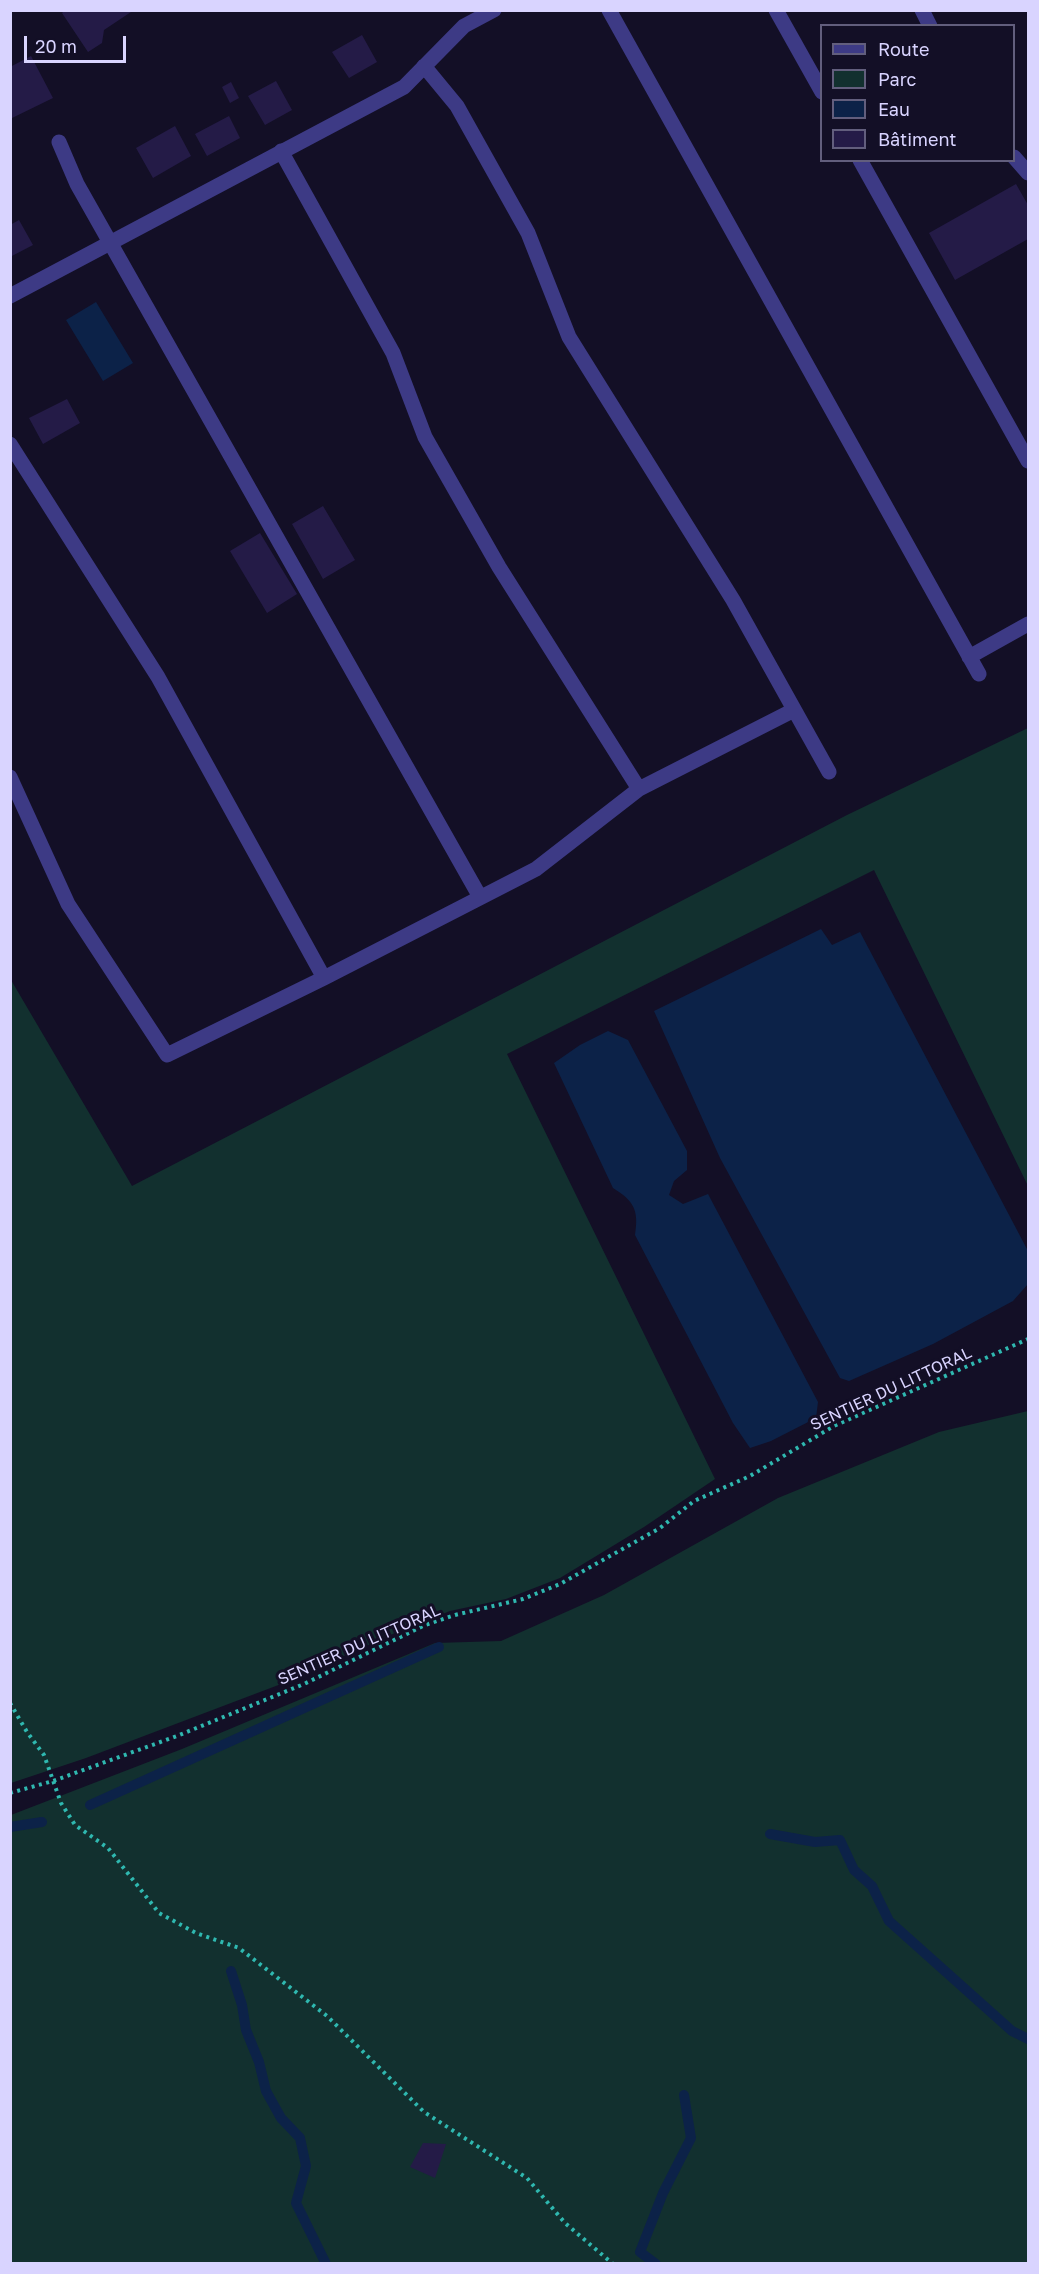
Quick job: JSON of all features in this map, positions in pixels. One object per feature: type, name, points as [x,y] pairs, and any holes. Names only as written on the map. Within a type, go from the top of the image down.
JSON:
[{"type":"lane","points":[[10,296],[404,87],[464,26],[494,10]]},
{"type":"lane","points":[[609,10],[979,674]]},
{"type":"lane","points":[[776,10],[820,88]]},
{"type":"lane","points":[[922,10],[929,24]]},
{"type":"lane","points":[[424,66],[458,106],[528,233],[569,337],[733,600],[829,772]]},
{"type":"lane","points":[[59,142],[77,184],[480,897]]},
{"type":"lane","points":[[281,152],[393,353],[430,447],[499,567],[639,789]]},
{"type":"lane","points":[[1015,159],[1029,173]]},
{"type":"lane","points":[[861,162],[1029,460]]},
{"type":"lane","points":[[10,444],[158,677],[324,978]]},
{"type":"lane","points":[[969,657],[1029,624]]},
{"type":"lane","points":[[10,777],[68,904],[167,1055],[324,978],[536,869],[639,789],[794,710]]},
{"type":"path","name":"SENTIER DU LITTORAL","points":[[10,1793],[53,1781],[177,1736],[303,1684],[425,1625],[455,1615],[523,1599],[560,1584],[660,1528],[694,1501],[750,1476],[834,1426],[1029,1339]]},
{"type":"path","points":[[10,1703],[44,1755],[61,1803],[75,1825],[108,1848],[159,1913],[196,1933],[239,1948],[327,2016],[424,2112],[527,2178],[565,2223],[613,2264]]},
{"type":"green space","points":[[1028,728],[1028,1186],[874,870],[507,1054],[715,1479],[644,1527],[560,1578],[506,1599],[450,1611],[289,1681],[86,1758],[11,1783],[11,980],[132,1186],[847,815]]},
{"type":"green space","points":[[1028,1411],[1028,2263],[11,2264],[11,1815],[182,1749],[435,1643],[501,1641],[604,1595],[778,1498],[939,1432]]},
{"type":"water","points":[[96,302],[133,363],[103,381],[66,320]]},
{"type":"water","points":[[821,929],[832,945],[860,932],[1028,1251],[1028,1284],[1013,1301],[933,1344],[849,1381],[840,1378],[720,1158],[654,1011]]},
{"type":"water","points":[[608,1031],[628,1040],[687,1151],[687,1170],[674,1181],[669,1195],[683,1204],[708,1194],[818,1402],[816,1418],[771,1441],[750,1448],[733,1423],[635,1235],[636,1219],[633,1207],[626,1197],[613,1188],[554,1063],[580,1045]]},
{"type":"building","points":[[65,10],[134,10],[104,30],[102,43],[88,52],[62,13]]},
{"type":"building","points":[[362,35],[377,62],[349,78],[332,52]]},
{"type":"building","points":[[31,56],[53,98],[10,119],[10,67]]},
{"type":"building","points":[[276,81],[292,110],[265,125],[248,96]]},
{"type":"building","points":[[231,82],[239,98],[230,103],[222,87]]},
{"type":"building","points":[[229,116],[240,138],[207,156],[195,134]]},
{"type":"building","points":[[175,126],[191,156],[153,178],[136,148]]},
{"type":"building","points":[[1016,184],[1028,205],[1028,239],[955,280],[929,233]]},
{"type":"building","points":[[19,220],[33,245],[10,257],[10,225]]},
{"type":"building","points":[[67,399],[80,423],[43,444],[29,418]]},
{"type":"building","points":[[323,506],[355,560],[323,579],[292,524]]},
{"type":"building","points":[[260,533],[297,594],[267,613],[230,551]]},
{"type":"building","points":[[423,2143],[446,2144],[435,2178],[410,2167]]},
{"type":"waterway","points":[[90,1805],[439,1647]]},
{"type":"waterway","points":[[10,1827],[42,1822]]},
{"type":"waterway","points":[[770,1834],[815,1842],[840,1840],[854,1870],[872,1886],[889,1921],[1012,2031],[1028,2039]]},
{"type":"waterway","points":[[231,1971],[242,2005],[246,2030],[259,2062],[266,2091],[281,2118],[300,2138],[306,2166],[296,2203],[326,2264]]},
{"type":"waterway","points":[[656,2264],[640,2252],[663,2193],[691,2138],[684,2095]]}]
